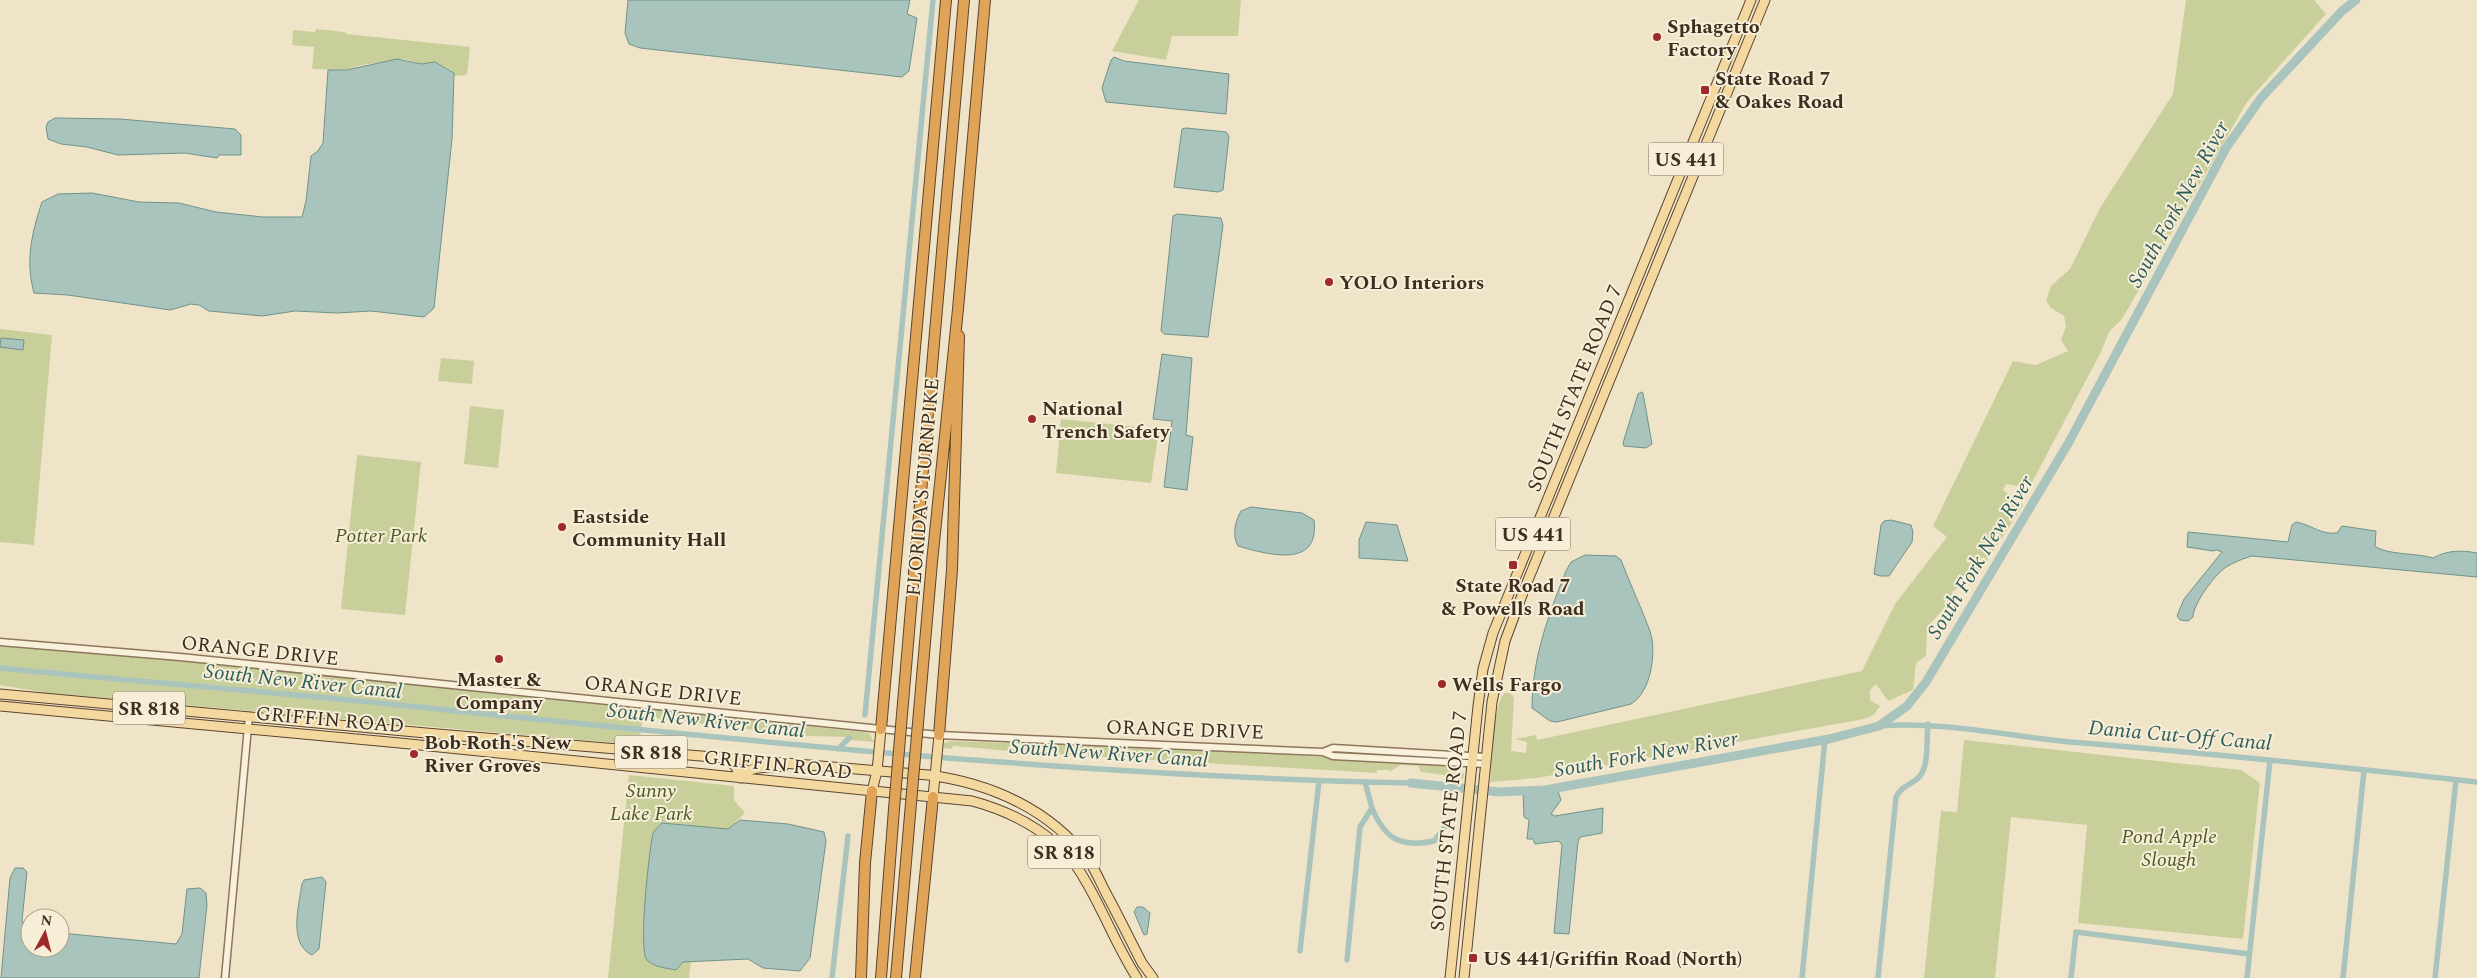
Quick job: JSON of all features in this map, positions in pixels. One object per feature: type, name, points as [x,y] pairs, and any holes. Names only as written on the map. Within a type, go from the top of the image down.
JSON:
[{"type":"highway","points":[[881,729],[946,0]]},
{"type":"highway","name":"FLORIDA'S TURNPIKE","points":[[881,978],[964,0]]},
{"type":"highway","name":"FLORIDA'S TURNPIKE","points":[[896,978],[932,562],[958,309],[985,0]]},
{"type":"highway","points":[[939,735],[952,570],[960,344],[958,309]]},
{"type":"highway","points":[[861,978],[865,863],[872,792]]},
{"type":"highway","points":[[915,978],[933,797]]},
{"type":"main road","name":"SOUTH STATE ROAD 7","points":[[1450,978],[1483,669],[1493,633],[1751,0]]},
{"type":"main road","name":"SOUTH STATE ROAD 7","points":[[1464,978],[1495,682],[1512,620],[1765,0]]},
{"type":"main road","points":[[1677,180],[1682,188],[1682,203]]},
{"type":"main road","points":[[1508,595],[1512,604],[1512,620]]},
{"type":"main road","name":"GRIFFIN ROAD","points":[[0,694],[426,733],[802,764],[878,766],[936,772],[1007,795],[1038,813],[1066,836],[1089,861],[1142,963],[1153,978]]},
{"type":"main road","name":"GRIFFIN ROAD","points":[[0,706],[248,728],[972,801],[1005,812],[1042,833],[1064,853],[1085,879],[1137,978]]},
{"type":"main road","points":[[92,715],[106,709],[158,713],[162,709]]},
{"type":"main road","points":[[872,792],[878,766],[881,729]]},
{"type":"main road","points":[[377,741],[388,738],[394,730]]},
{"type":"main road","points":[[400,743],[406,737],[426,733]]},
{"type":"main road","points":[[933,797],[939,735]]},
{"type":"main road","points":[[726,758],[736,767],[740,778]]},
{"type":"main road","points":[[740,778],[745,772],[752,769],[802,764]]},
{"type":"main road","points":[[1458,896],[1462,910],[1470,920]]},
{"type":"street","name":"ORANGE DRIVE","points":[[0,642],[180,658],[939,735],[1323,752],[1333,756],[1390,759],[1472,760]]},
{"type":"street","points":[[225,978],[249,716]]},
{"type":"street","name":"ORANGE DRIVE","points":[[1323,752],[1333,748],[1402,752],[1486,761]]},
{"type":"street","points":[[1390,759],[1402,752]]},
{"type":"green space","points":[[1139,0],[1241,0],[1238,36],[1172,36],[1166,60],[1112,51]]},
{"type":"green space","points":[[2186,0],[2314,0],[2326,14],[2247,102],[2122,319],[2109,332],[2100,354],[2029,488],[2006,484],[2003,490],[2023,505],[1980,572],[1953,591],[1948,604],[1927,627],[1926,656],[1916,663],[1913,690],[1888,701],[1876,684],[1870,690],[1870,700],[1880,706],[1874,715],[1864,719],[1537,778],[1490,782],[1497,708],[1505,693],[1510,693],[1514,698],[1511,751],[1526,753],[1527,742],[1515,739],[1536,735],[1537,740],[1862,671],[1895,604],[1947,537],[1933,526],[2013,361],[2036,365],[2068,351],[2061,340],[2066,326],[2064,316],[2051,308],[2046,301],[2051,286],[2070,269],[2100,208],[2173,94]]},
{"type":"green space","points":[[316,29],[470,47],[467,75],[454,76],[451,70],[435,62],[421,64],[404,59],[362,65],[347,70],[312,69],[314,47],[292,45],[293,30],[315,32]]},
{"type":"green space","points":[[0,329],[52,335],[34,545],[0,542]]},
{"type":"green space","points":[[441,358],[474,361],[472,384],[438,381]]},
{"type":"green space","points":[[470,406],[504,410],[498,468],[464,464]]},
{"type":"green space","points":[[1061,419],[1159,429],[1151,483],[1056,473]]},
{"type":"green space","name":"Potter Park","points":[[357,455],[421,462],[405,615],[341,609]]},
{"type":"green space","points":[[0,646],[38,647],[609,703],[869,733],[874,742],[851,740],[848,737],[807,736],[643,717],[639,745],[47,693],[0,685]]},
{"type":"green space","name":"Pond Apple Slough","points":[[1964,740],[2241,770],[2260,783],[2243,939],[2078,923],[2087,825],[2011,817],[1995,978],[1924,978],[1941,811],[1957,812]]},
{"type":"green space","points":[[951,741],[1192,749],[1450,765],[1458,768],[1464,774],[1463,780],[1459,777],[1421,772],[1418,766],[1401,765],[1389,772],[1389,770],[1377,770],[1377,773],[1032,753],[954,746],[951,749],[943,748],[944,743]]},
{"type":"green space","name":"Sunny Lake Park","points":[[629,775],[734,786],[734,800],[745,813],[728,829],[663,823],[653,832],[645,906],[683,962],[691,961],[689,978],[608,978]]},
{"type":"water","points":[[628,0],[910,0],[907,14],[917,18],[909,71],[902,77],[640,48],[629,44],[625,33]]},
{"type":"water","points":[[1114,57],[1124,61],[1229,74],[1226,114],[1106,102],[1102,88],[1111,60]]},
{"type":"water","points":[[397,59],[421,64],[435,62],[454,73],[452,139],[434,308],[424,317],[371,311],[337,313],[295,311],[262,316],[209,311],[199,305],[191,304],[170,310],[68,295],[34,293],[31,281],[30,258],[35,224],[42,202],[58,194],[92,193],[139,202],[179,203],[216,212],[263,217],[302,217],[306,201],[311,156],[318,151],[323,143],[328,70],[347,70]]},
{"type":"water","points":[[55,118],[120,119],[235,129],[241,135],[241,155],[219,155],[217,158],[185,153],[118,155],[87,147],[61,144],[48,139],[46,127],[48,122]]},
{"type":"water","points":[[1182,129],[1226,132],[1229,136],[1223,190],[1218,192],[1174,187]]},
{"type":"water","points":[[1177,214],[1221,218],[1223,225],[1208,337],[1164,334],[1161,331],[1173,216]]},
{"type":"water","points":[[1,338],[24,340],[23,350],[0,347]]},
{"type":"water","points":[[1162,354],[1192,358],[1186,435],[1193,437],[1187,490],[1164,487],[1172,421],[1153,419]]},
{"type":"water","points":[[1643,393],[1652,444],[1646,448],[1624,446],[1623,443],[1638,394]]},
{"type":"water","points":[[1251,507],[1302,513],[1314,520],[1314,536],[1309,546],[1301,552],[1290,555],[1277,555],[1238,546],[1235,533],[1237,519],[1241,511]]},
{"type":"water","points":[[1891,520],[1911,525],[1913,532],[1912,542],[1889,576],[1880,576],[1874,574],[1881,525],[1884,521]]},
{"type":"water","points":[[1366,522],[1397,525],[1408,561],[1359,558],[1359,540]]},
{"type":"water","points":[[2296,522],[2331,533],[2337,533],[2342,526],[2376,531],[2375,546],[2386,551],[2433,558],[2455,551],[2477,553],[2477,577],[2252,556],[2223,569],[2201,597],[2193,617],[2188,621],[2180,620],[2177,616],[2184,599],[2222,552],[2187,547],[2188,532],[2288,542],[2292,525]]},
{"type":"water","points":[[1585,555],[1616,556],[1621,560],[1650,631],[1653,650],[1651,671],[1643,691],[1631,704],[1557,722],[1550,721],[1532,708],[1538,655],[1547,621],[1566,571],[1571,562]]},
{"type":"water","points":[[1523,791],[1558,791],[1561,800],[1551,814],[1555,816],[1603,808],[1602,833],[1580,837],[1578,842],[1569,934],[1554,933],[1562,845],[1559,841],[1535,844],[1533,839],[1527,839],[1529,820],[1524,817]]},
{"type":"water","points":[[740,820],[788,824],[824,832],[826,841],[810,958],[800,971],[763,968],[748,959],[683,962],[676,970],[653,964],[647,960],[645,953],[644,921],[649,860],[654,831],[662,823],[728,829]]},
{"type":"water","points":[[15,868],[23,868],[27,872],[23,908],[20,908],[20,958],[70,958],[70,934],[176,944],[182,934],[187,889],[200,888],[206,893],[207,905],[199,978],[1,978],[10,878]]},
{"type":"water","points":[[322,877],[326,882],[319,949],[312,955],[305,950],[297,933],[298,913],[304,880]]},
{"type":"water","points":[[1137,907],[1143,907],[1150,913],[1147,934],[1144,935],[1134,912]]},
{"type":"waterway","points":[[865,715],[933,0]]},
{"type":"waterway","name":"South Fork New River","points":[[1411,783],[1500,792],[1545,790],[1829,739],[1879,726],[1907,706],[1926,682],[2069,442],[2226,148],[2261,98],[2342,11],[2356,0]]},
{"type":"waterway","name":"South New River Canal","points":[[0,668],[914,755],[1162,773],[1411,783]]},
{"type":"waterway","points":[[1878,978],[1896,797],[1902,789],[1917,779],[1924,768],[1927,753],[1928,724]]},
{"type":"waterway","name":"Dania Cut-Off Canal","points":[[1879,726],[1951,727],[2071,742],[2477,782]]},
{"type":"waterway","points":[[838,749],[849,738]]},
{"type":"waterway","points":[[1802,978],[1825,739]]},
{"type":"waterway","points":[[2247,978],[2270,760]]},
{"type":"waterway","points":[[2343,978],[2364,770]]},
{"type":"waterway","points":[[2435,978],[2456,780]]},
{"type":"waterway","points":[[1300,951],[1319,781]]},
{"type":"waterway","points":[[1347,960],[1360,827],[1372,808],[1365,782]]},
{"type":"waterway","points":[[1372,808],[1377,819],[1388,834],[1403,842],[1422,843],[1434,841],[1449,822]]},
{"type":"waterway","points":[[832,978],[848,836]]},
{"type":"waterway","points":[[2071,978],[2076,932],[2249,954]]},
{"type":"place","name":"Sphagetto Factory","points":[[1657,37]]},
{"type":"place","name":"State Road 7 & Oakes Road","points":[[1705,90]]},
{"type":"place","name":"YOLO Interiors","points":[[1329,282]]},
{"type":"place","name":"National Trench Safety","points":[[1032,419]]},
{"type":"place","name":"Eastside Community Hall","points":[[562,527]]},
{"type":"place","name":"State Road 7 & Powells Road","points":[[1513,565]]},
{"type":"place","name":"Master & Company","points":[[499,659]]},
{"type":"place","name":"Wells Fargo","points":[[1442,684]]},
{"type":"place","name":"Bob Roth's New River Groves","points":[[414,754]]},
{"type":"place","name":"US 441/Griffin Road (North)","points":[[1473,958]]}]
